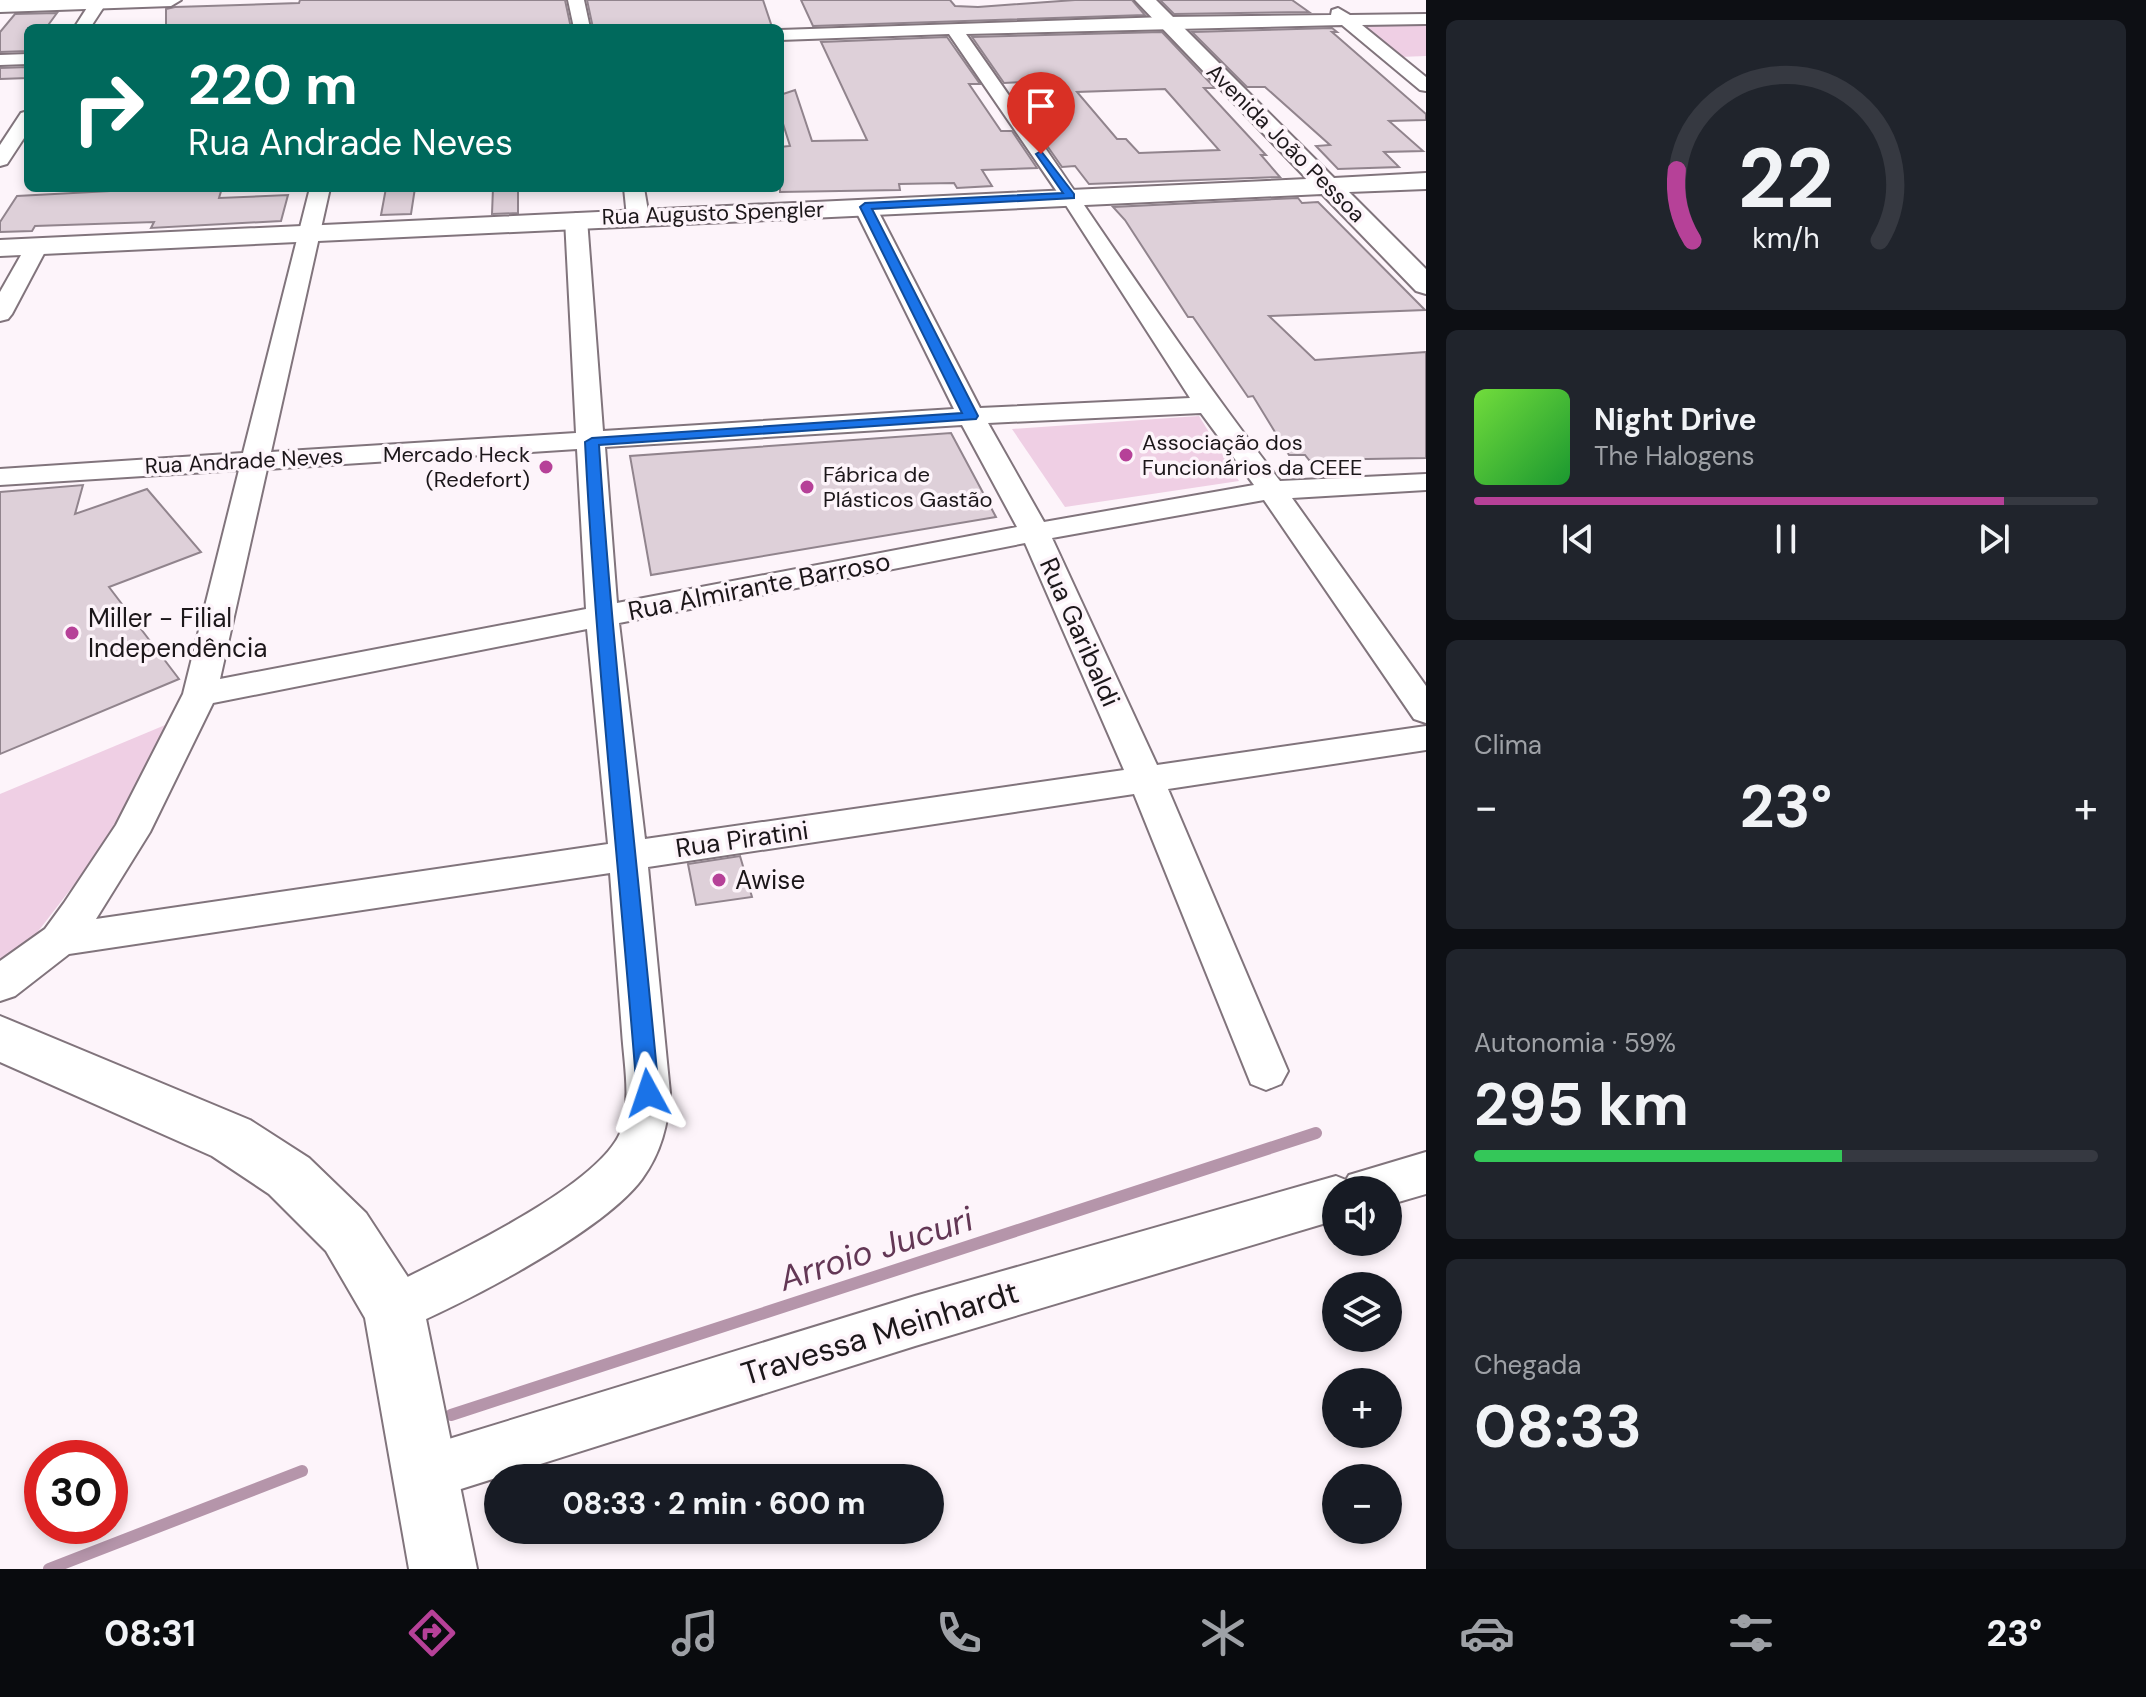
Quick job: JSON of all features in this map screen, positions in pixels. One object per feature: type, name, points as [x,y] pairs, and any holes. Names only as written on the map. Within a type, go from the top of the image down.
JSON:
[{"type":"street","points":[[0,6],[171,0]]},
{"type":"street","points":[[576,0],[581,24]]},
{"type":"street","name":"Avenida João Pessoa","points":[[1145,0],[1426,285]]},
{"type":"street","points":[[1321,0],[1426,86]]},
{"type":"street","points":[[85,24],[99,2]]},
{"type":"street","points":[[784,35],[1166,22],[1426,19]]},
{"type":"street","points":[[954,29],[1070,196],[1208,405],[1272,490],[1426,711]]},
{"type":"street","points":[[0,60],[24,59]]},
{"type":"street","points":[[0,160],[24,123]]},
{"type":"street","name":"Rua Augusto Spengler","points":[[0,248],[1426,181]]},
{"type":"street","points":[[0,984],[59,940],[131,832],[200,694],[319,192]]},
{"type":"street","points":[[635,192],[638,217]]},
{"type":"street","name":"Rua Garibaldi","points":[[865,207],[971,416],[1035,532],[1146,780],[1266,1071]]},
{"type":"street","points":[[394,1309],[505,1251],[600,1192],[623,1169],[640,1143],[648,1093],[628,856],[602,617],[576,219]]},
{"type":"street","points":[[0,314],[37,246]]},
{"type":"street","name":"Rua Andrade Neves","points":[[0,477],[971,416],[1208,405]]},
{"type":"street","name":"Rua Almirante Barroso","points":[[200,694],[1035,532],[1272,490],[1426,482]]},
{"type":"street","name":"Rua Piratini","points":[[59,940],[1426,738]]},
{"type":"street","points":[[0,1038],[231,1138],[289,1176],[346,1232],[394,1309],[443,1569]]},
{"type":"street","points":[[1402,1180],[1426,1173]]},
{"type":"street","name":"Travessa Meinhardt","points":[[426,1473],[915,1321],[1322,1202]]},
{"type":"shaded area","points":[[1359,22],[1426,22],[1426,56],[1400,57]]},
{"type":"shaded area","name":"Associação dos Funcionários da CEEE","points":[[1199,416],[1239,481],[1065,507],[1012,429]]},
{"type":"shaded area","points":[[170,723],[124,820],[26,947],[0,964],[0,794]]},
{"type":"building","points":[[300,0],[565,0],[570,24],[166,24],[166,9],[175,7],[299,3]]},
{"type":"building","points":[[587,0],[763,0],[771,24],[592,24]]},
{"type":"building","points":[[801,0],[950,0],[955,6],[978,7],[1075,0],[1132,0],[1145,15],[813,26]]},
{"type":"building","points":[[1160,0],[1292,0],[1309,12],[1174,14]]},
{"type":"building","points":[[57,13],[49,24],[24,24],[24,51],[0,52],[0,32],[15,14]]},
{"type":"building","points":[[1332,28],[1337,32],[1332,32],[1426,114],[1426,120],[1389,121],[1423,151],[1384,152],[1399,167],[1338,169],[1316,146],[1330,145],[1265,87],[1247,87],[1192,32]]},
{"type":"building","points":[[1162,32],[1215,88],[1204,88],[1266,155],[1261,155],[1280,177],[1089,184],[1075,166],[1062,167],[1036,130],[1055,129],[1026,82],[1004,83],[972,37]],"holes":[[[1165,89],[1219,150],[1139,153],[1126,139],[1117,139],[1077,92]]]},
{"type":"building","points":[[947,37],[980,84],[969,84],[1001,131],[1012,131],[1037,168],[982,170],[992,186],[957,188],[954,183],[899,184],[900,190],[784,192],[784,147],[790,146],[784,127],[784,94],[795,90],[812,141],[867,140],[821,42]]},
{"type":"building","points":[[24,67],[24,78],[0,79],[0,68]]},
{"type":"building","points":[[92,192],[221,192],[219,198],[288,195],[281,221],[151,228],[154,222],[35,226],[32,231],[0,232],[0,222],[17,196]]},
{"type":"building","points":[[385,192],[414,192],[411,214],[381,215]]},
{"type":"building","points":[[493,192],[518,192],[518,213],[492,214]]},
{"type":"building","points":[[1298,198],[1302,203],[1318,202],[1425,310],[1269,316],[1315,360],[1426,352],[1426,458],[1309,460],[1305,455],[1289,455],[1253,396],[1248,397],[1193,317],[1188,317],[1125,220],[1113,207]]},
{"type":"building","name":"Fábrica de Plásticos Gastão","points":[[951,433],[996,517],[651,575],[630,456]]},
{"type":"building","name":"Miller - Filial Independência","points":[[83,485],[75,514],[147,489],[201,552],[109,587],[179,679],[0,754],[0,492]]},
{"type":"building","name":"Awise","points":[[740,856],[752,897],[696,905],[688,864]]},
{"type":"waterway","name":"Arroio Jucuri","points":[[451,1415],[1316,1133]]},
{"type":"waterway","name":"Arroio Jucuri","points":[[49,1569],[302,1471]]},
{"type":"place","name":"Associação dos Funcionários da CEEE","points":[[1126,455]]},
{"type":"place","name":"Mercado Heck (Redefort)","points":[[546,467]]},
{"type":"place","name":"Fábrica de Plásticos Gastão","points":[[807,487]]},
{"type":"place","name":"Miller - Filial Independência","points":[[72,633]]},
{"type":"place","name":"Awise","points":[[719,880]]},
{"type":"route","points":[[648,1093],[628,856],[602,617],[592,442],[971,416],[865,207],[1070,196],[1041,154]]}]
